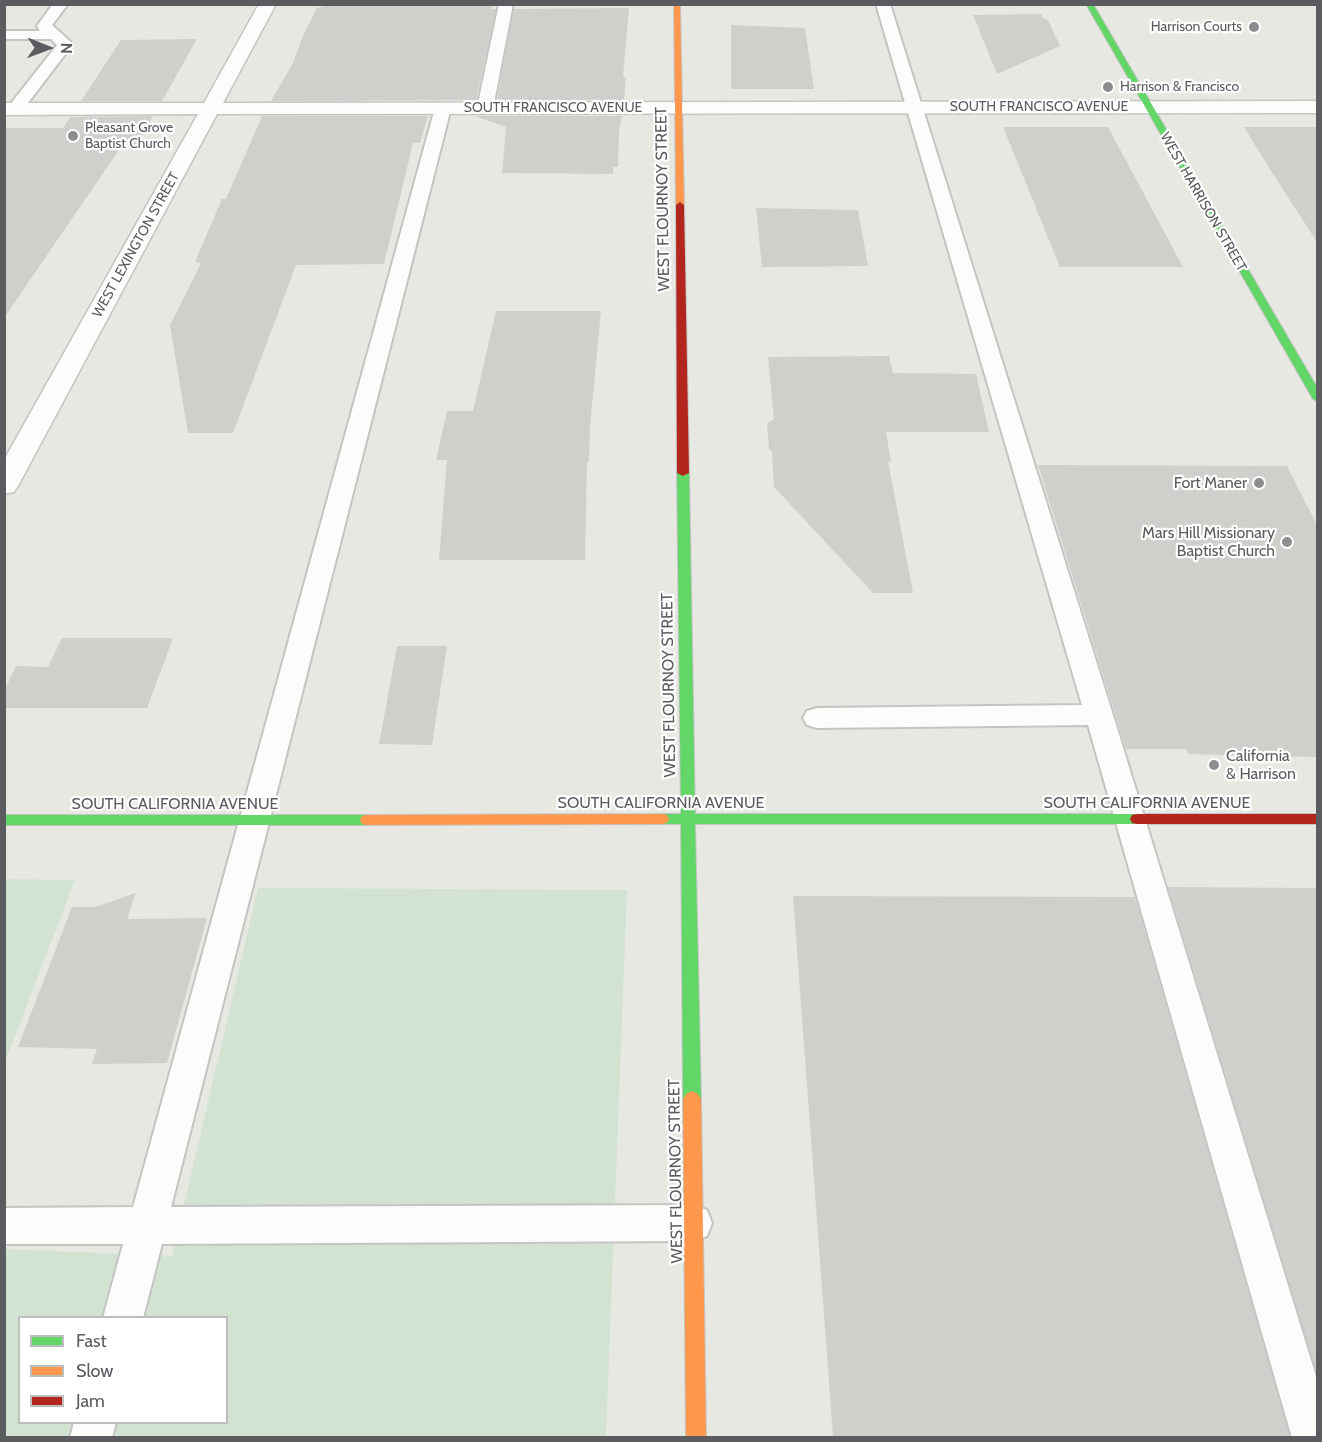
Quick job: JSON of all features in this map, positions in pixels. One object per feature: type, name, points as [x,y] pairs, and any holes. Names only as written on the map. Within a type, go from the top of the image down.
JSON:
[{"type":"street","name":"WEST LEXINGTON STREET","points":[[4,486],[268,4]]},
{"type":"street","name":"WEST FLOURNOY STREET","points":[[677,4],[696,1437]]},
{"type":"street","name":"WEST HARRISON STREET","points":[[1089,4],[1317,399]]},
{"type":"street","name":"SOUTH FRANCISCO AVENUE","points":[[10,109],[1317,107]]},
{"type":"street","name":"SOUTH CALIFORNIA AVENUE","points":[[4,820],[1317,819]]},
{"type":"lane","points":[[10,109],[64,44],[44,26],[61,4]]},
{"type":"lane","points":[[485,108],[507,4]]},
{"type":"lane","points":[[883,4],[1099,715],[1313,1437]]},
{"type":"lane","points":[[4,35],[54,35]]},
{"type":"lane","points":[[123,1316],[443,108]]},
{"type":"lane","points":[[817,718],[1099,715]]},
{"type":"lane","points":[[4,1226],[693,1222]]},
{"type":"green space","points":[[4,879],[75,880],[5,1062]]},
{"type":"green space","points":[[258,888],[627,890],[606,1437],[5,1438],[5,1249],[172,1256]]},
{"type":"building","points":[[331,4],[493,4],[491,9],[496,9],[476,100],[271,101],[292,65],[317,8]]},
{"type":"building","points":[[629,8],[623,77],[626,77],[624,100],[497,100],[514,9]]},
{"type":"building","points":[[1041,14],[1048,20],[1060,46],[997,74],[973,15]]},
{"type":"building","points":[[731,25],[805,28],[814,89],[731,89]]},
{"type":"building","points":[[197,39],[162,101],[81,101],[121,40]]},
{"type":"building","points":[[153,116],[137,144],[123,144],[4,318],[4,128],[63,128],[70,117]]},
{"type":"building","points":[[262,116],[428,116],[420,143],[413,143],[384,264],[296,265],[233,433],[188,433],[170,325],[201,263],[195,262],[222,199],[226,199]]},
{"type":"building","points":[[475,116],[622,116],[619,130],[618,167],[613,167],[613,174],[502,173],[506,127]]},
{"type":"building","points":[[1003,127],[1108,127],[1183,267],[1060,267]]},
{"type":"building","points":[[1244,127],[1317,127],[1317,242],[1271,171]]},
{"type":"building","points":[[756,208],[858,210],[868,266],[762,267]]},
{"type":"building","points":[[496,311],[601,311],[590,426],[589,462],[587,462],[585,560],[439,560],[447,460],[436,460],[447,411],[473,411]]},
{"type":"building","points":[[889,356],[893,373],[976,374],[989,432],[886,432],[891,462],[888,461],[913,593],[873,593],[774,487],[772,451],[769,449],[767,423],[774,419],[768,357]]},
{"type":"building","points":[[1038,465],[1287,466],[1317,525],[1317,757],[1188,754],[1187,749],[1126,749]]},
{"type":"building","points":[[62,638],[173,638],[147,708],[4,708],[4,691],[16,666],[48,667]]},
{"type":"building","points":[[397,646],[447,646],[432,745],[379,744]]},
{"type":"building","points":[[1168,887],[1317,888],[1317,1374]]},
{"type":"building","points":[[136,893],[127,919],[207,918],[167,1063],[92,1064],[97,1049],[18,1047],[72,907],[95,907]]},
{"type":"building","points":[[793,896],[1135,897],[1290,1437],[833,1437]]},
{"type":"traffic: fast","points":[[1089,4],[1318,399]]},
{"type":"traffic: fast","points":[[683,473],[692,1099]]},
{"type":"traffic: fast","points":[[662,819],[1137,819]]},
{"type":"traffic: fast","points":[[4,820],[367,820]]},
{"type":"traffic: slow","points":[[677,4],[680,205]]},
{"type":"traffic: slow","points":[[367,820],[662,819]]},
{"type":"traffic: slow","points":[[692,1099],[696,1438]]},
{"type":"traffic: jam","points":[[680,205],[683,473]]},
{"type":"traffic: jam","points":[[1137,819],[1318,819]]},
{"type":"place","name":"Harrison Courts","points":[[1254,27]]},
{"type":"place","name":"Harrison & Francisco","points":[[1108,87]]},
{"type":"place","name":"Pleasant Grove Baptist Church","points":[[73,136]]},
{"type":"place","name":"Fort Maner","points":[[1259,483]]},
{"type":"place","name":"Mars Hill Missionary Baptist Church","points":[[1287,542]]},
{"type":"place","name":"California & Harrison","points":[[1214,765]]}]
